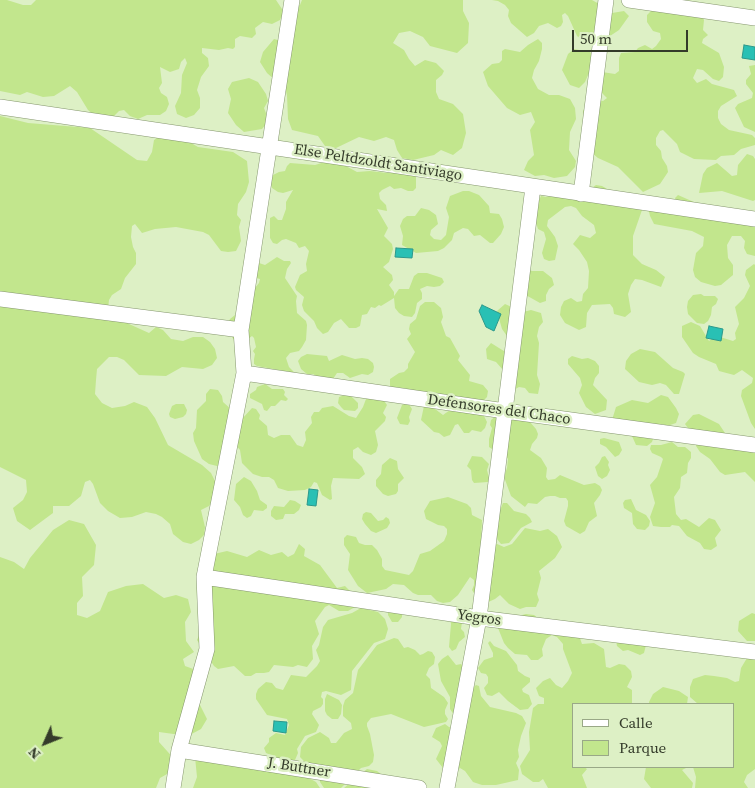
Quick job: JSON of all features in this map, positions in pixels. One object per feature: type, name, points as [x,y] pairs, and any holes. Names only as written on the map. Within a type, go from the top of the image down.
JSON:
[{"type":"street","points":[[173,788],[179,750],[207,648],[204,577],[244,373],[241,330],[292,0]]},
{"type":"street","points":[[581,194],[606,0]]},
{"type":"street","points":[[629,0],[755,18]]},
{"type":"street","name":"Else Peltdzoldt Santiviago","points":[[0,107],[755,219]]},
{"type":"street","points":[[447,788],[479,618],[533,186]]},
{"type":"street","points":[[0,298],[241,330]]},
{"type":"street","name":"Defensores del Chaco","points":[[244,373],[755,445]]},
{"type":"street","name":"Yegros","points":[[204,577],[479,618],[755,652]]},
{"type":"street","name":"J. Buttner","points":[[179,750],[419,788]]},
{"type":"green space","points":[[0,0],[31,5],[36,0],[276,0],[284,12],[280,20],[272,24],[263,22],[255,28],[256,34],[252,38],[240,36],[235,39],[235,47],[233,49],[202,48],[202,53],[208,58],[209,66],[201,77],[197,90],[200,98],[200,108],[194,115],[186,118],[177,114],[175,106],[181,93],[182,75],[187,63],[185,58],[181,62],[179,69],[170,72],[160,67],[162,83],[159,88],[161,93],[167,97],[169,104],[166,111],[160,115],[147,115],[138,119],[130,116],[124,110],[119,111],[113,117],[96,117],[88,110],[77,92],[70,86],[54,96],[43,97],[27,92],[20,95],[0,91]]},
{"type":"green space","points":[[302,0],[463,0],[463,11],[469,23],[468,43],[457,53],[430,46],[423,37],[410,31],[399,33],[393,43],[404,50],[415,66],[425,60],[436,63],[444,71],[436,80],[436,92],[439,99],[453,104],[463,114],[466,133],[462,148],[453,155],[441,150],[434,155],[413,160],[402,158],[394,140],[386,137],[374,141],[359,137],[336,148],[325,146],[318,136],[292,130],[288,119],[287,95],[284,85],[267,73],[260,62],[263,52],[274,39],[285,42],[292,10],[300,5]]},
{"type":"green space","points":[[492,0],[592,0],[599,4],[606,14],[624,11],[629,16],[619,30],[610,36],[599,35],[596,38],[581,39],[577,36],[565,13],[562,15],[563,22],[561,26],[557,28],[548,23],[539,26],[534,33],[527,37],[511,23],[508,16],[509,10],[505,5]]},
{"type":"green space","points":[[652,10],[700,12],[704,20],[703,30],[708,35],[703,39],[702,43],[719,53],[724,67],[723,77],[719,81],[713,79],[703,70],[697,69],[693,78],[697,83],[706,79],[712,84],[734,90],[737,96],[721,106],[718,111],[718,118],[721,124],[729,130],[752,135],[755,138],[755,145],[741,149],[734,155],[721,156],[716,160],[694,159],[680,152],[677,144],[663,130],[660,131],[656,138],[656,145],[661,151],[668,172],[660,184],[643,192],[618,167],[598,158],[592,153],[583,111],[587,105],[598,100],[603,101],[607,98],[602,93],[595,94],[602,72],[615,74],[619,71],[621,53],[635,52],[638,48],[645,45],[652,49],[661,39],[660,33],[653,31],[647,22],[647,15]]},
{"type":"green space","points":[[538,39],[542,43],[542,49],[532,78],[538,89],[549,95],[559,95],[570,99],[575,108],[576,119],[570,132],[569,150],[576,161],[575,167],[567,176],[554,178],[544,175],[535,176],[524,170],[528,161],[534,155],[530,130],[535,122],[531,112],[520,115],[507,108],[488,86],[483,72],[492,64],[499,63],[502,60],[502,51],[505,49],[520,52]]},
{"type":"green space","points":[[574,49],[590,52],[595,59],[585,82],[579,88],[570,85],[562,70],[568,54]]},
{"type":"green space","points":[[755,65],[755,132],[744,127],[735,108],[738,104],[752,98],[753,93],[746,84],[746,80],[751,74],[749,66]]},
{"type":"green space","points":[[249,78],[258,82],[266,94],[268,101],[264,108],[267,116],[266,124],[262,129],[244,132],[236,125],[228,113],[231,99],[228,89],[232,82]]},
{"type":"green space","points":[[0,116],[28,123],[90,128],[137,160],[147,161],[152,152],[154,140],[161,135],[186,140],[198,147],[233,152],[247,161],[249,182],[246,192],[238,204],[237,215],[241,220],[239,227],[241,241],[236,251],[221,251],[209,235],[203,232],[176,227],[155,229],[142,233],[135,224],[132,226],[131,237],[136,253],[136,264],[125,278],[121,289],[112,295],[109,300],[108,309],[129,324],[149,333],[156,327],[163,330],[171,339],[183,341],[193,337],[203,337],[215,349],[217,358],[212,365],[203,369],[182,367],[166,376],[139,375],[124,360],[117,357],[109,357],[97,369],[95,394],[102,403],[112,408],[134,402],[147,407],[155,418],[168,445],[202,465],[211,473],[216,483],[216,497],[209,506],[201,510],[205,527],[204,535],[191,544],[183,542],[173,534],[170,524],[156,514],[146,512],[132,517],[120,518],[108,511],[100,503],[90,480],[85,482],[81,496],[69,506],[53,506],[53,513],[30,530],[17,521],[13,508],[23,500],[27,492],[26,480],[0,467]]},
{"type":"green space","points":[[747,154],[755,159],[755,200],[722,191],[699,193],[703,174],[707,168],[717,163],[732,176],[737,175],[738,165]]},
{"type":"green space","points":[[325,162],[344,165],[357,172],[387,173],[416,171],[416,188],[413,191],[401,188],[394,189],[390,186],[382,190],[379,193],[380,199],[386,205],[387,211],[377,209],[388,228],[384,236],[392,244],[393,249],[389,262],[383,267],[392,275],[393,280],[389,285],[394,292],[394,296],[399,289],[409,289],[414,276],[418,273],[427,273],[442,278],[444,282],[440,286],[427,286],[420,289],[422,299],[417,303],[412,317],[399,313],[395,308],[394,298],[381,306],[371,307],[367,314],[362,315],[360,326],[349,328],[341,319],[334,323],[328,332],[323,334],[304,311],[302,305],[304,297],[295,287],[300,275],[307,271],[306,264],[309,251],[305,246],[299,248],[296,243],[286,239],[277,244],[273,243],[270,238],[270,218],[274,216],[278,220],[282,220],[286,209],[286,202],[293,190],[283,193],[278,192],[272,188],[270,179],[273,175],[285,171],[290,163],[315,165]]},
{"type":"green space","points":[[596,185],[602,186],[609,190],[612,195],[642,210],[633,236],[633,255],[642,264],[656,270],[665,277],[661,287],[635,279],[628,294],[631,312],[625,317],[614,314],[610,304],[592,305],[587,313],[586,327],[579,330],[565,323],[560,315],[561,307],[564,301],[571,298],[577,302],[582,301],[583,294],[588,288],[589,271],[587,262],[573,244],[580,235],[590,238],[596,233],[594,225],[582,216],[576,208],[571,206],[565,207],[548,220],[547,226],[555,237],[558,246],[555,260],[549,261],[544,259],[542,253],[546,239],[544,232],[538,229],[533,213],[541,196],[546,197],[590,189]]},
{"type":"green space","points":[[463,191],[479,195],[489,206],[490,213],[499,214],[502,219],[504,227],[493,243],[490,243],[480,235],[474,236],[468,229],[463,228],[454,233],[452,240],[438,251],[416,253],[402,245],[403,236],[400,226],[403,219],[407,216],[415,216],[421,208],[429,210],[436,215],[438,224],[431,230],[430,235],[434,239],[441,240],[446,235],[449,217],[446,208],[450,196]]},
{"type":"green space","points":[[678,195],[696,203],[755,221],[755,256],[747,254],[744,248],[745,241],[741,236],[732,236],[727,245],[728,258],[733,265],[733,275],[721,285],[715,286],[701,282],[695,277],[693,270],[696,253],[703,246],[704,237],[692,231],[654,224],[650,216],[648,207],[678,208],[675,198]]},
{"type":"green space","points":[[277,257],[291,263],[285,278],[297,296],[297,313],[306,321],[307,325],[306,340],[302,347],[299,351],[290,353],[286,358],[289,367],[295,373],[257,366],[254,364],[255,354],[253,351],[256,347],[254,338],[252,336],[239,346],[228,332],[230,319],[235,315],[240,317],[259,283],[260,279],[256,278],[256,264],[265,265]]},
{"type":"green space","points":[[754,264],[755,429],[741,396],[742,390],[752,383],[753,378],[742,370],[734,375],[719,371],[716,364],[693,353],[682,337],[682,326],[691,322],[700,326],[709,341],[714,337],[733,341],[736,339],[735,333],[739,324],[735,307],[744,298],[750,286],[745,275],[746,270]]},
{"type":"green space","points":[[527,269],[543,271],[552,278],[554,285],[546,295],[546,301],[540,303],[524,294]]},
{"type":"green space","points":[[701,294],[704,296],[715,296],[718,299],[712,307],[708,321],[704,324],[697,323],[688,314],[687,307],[688,301],[693,295]]},
{"type":"green space","points":[[425,302],[434,302],[441,308],[443,317],[441,322],[446,336],[450,338],[460,356],[458,360],[470,375],[469,381],[483,385],[488,391],[487,397],[484,400],[479,402],[453,395],[447,396],[390,387],[390,379],[408,368],[408,364],[415,352],[407,339],[411,334],[410,324],[416,319],[420,306]]},
{"type":"green space","points":[[505,304],[523,312],[531,310],[541,313],[543,322],[539,327],[537,336],[539,343],[537,375],[540,384],[538,394],[529,393],[525,388],[519,387],[512,391],[503,370],[496,362],[487,359],[486,349],[491,343],[507,353],[515,341],[507,336],[502,329],[497,311]]},
{"type":"green space","points":[[640,349],[655,352],[673,368],[685,374],[679,394],[674,394],[666,385],[660,383],[652,385],[639,382],[625,369],[626,361],[631,354]]},
{"type":"green space","points":[[307,354],[327,356],[329,361],[342,355],[355,359],[368,359],[373,363],[373,372],[368,375],[362,374],[350,378],[343,373],[337,373],[333,379],[307,374],[301,369],[298,361]]},
{"type":"green space","points":[[572,356],[582,359],[588,358],[595,361],[599,366],[599,373],[593,385],[607,400],[606,410],[595,414],[586,407],[579,393],[582,385],[580,378],[568,364],[568,359]]},
{"type":"green space","points":[[265,384],[272,389],[283,389],[284,395],[288,399],[286,401],[281,400],[267,411],[264,410],[262,404],[250,398],[250,394],[257,387]]},
{"type":"green space","points":[[210,389],[218,390],[223,402],[242,419],[252,408],[256,409],[260,415],[259,419],[267,426],[268,435],[274,438],[281,435],[290,435],[297,445],[303,447],[306,440],[305,432],[312,423],[311,417],[314,412],[319,412],[322,408],[333,406],[356,418],[366,399],[371,395],[382,398],[387,405],[383,413],[386,417],[385,421],[375,431],[378,445],[376,452],[371,455],[363,452],[358,447],[353,450],[353,458],[362,467],[365,474],[359,479],[333,478],[331,486],[332,499],[330,500],[322,495],[317,483],[314,482],[311,487],[305,490],[288,491],[278,488],[274,480],[269,477],[253,474],[242,463],[240,450],[236,445],[223,463],[217,466],[209,464],[202,459],[194,441],[193,433],[196,428],[197,410],[206,401],[206,394]]},
{"type":"green space","points":[[661,395],[668,397],[676,408],[679,414],[676,423],[667,426],[663,424],[657,427],[652,442],[647,446],[636,445],[632,436],[617,431],[612,420],[616,407],[632,400],[648,403]]},
{"type":"green space","points":[[351,396],[358,403],[358,408],[355,411],[344,410],[338,403],[339,397]]},
{"type":"green space","points":[[408,403],[412,409],[409,417],[410,421],[408,425],[400,424],[397,418],[402,405]]},
{"type":"green space","points":[[184,404],[187,410],[183,417],[175,419],[170,417],[169,414],[172,406]]},
{"type":"green space","points":[[424,406],[431,406],[443,415],[450,410],[473,412],[484,416],[487,422],[481,432],[472,430],[469,433],[464,433],[458,424],[455,425],[450,435],[444,437],[434,432],[421,420]]},
{"type":"green space","points":[[699,414],[719,424],[729,439],[755,450],[755,482],[745,472],[725,475],[720,472],[710,459],[700,452],[696,446],[697,440],[685,424],[693,415]]},
{"type":"green space","points":[[496,416],[529,421],[536,429],[537,438],[530,450],[541,458],[547,468],[546,477],[548,480],[555,479],[560,475],[584,485],[595,483],[600,486],[602,490],[594,503],[597,516],[589,522],[585,531],[580,534],[566,526],[564,521],[568,501],[566,498],[545,497],[537,504],[528,503],[525,507],[511,496],[504,477],[508,459],[503,452],[495,451],[489,447],[492,428],[490,425],[491,420]]},
{"type":"green space","points":[[604,438],[619,442],[622,450],[619,455],[615,457],[606,447],[600,444],[600,439]]},
{"type":"green space","points":[[672,442],[678,447],[685,447],[691,452],[687,473],[681,477],[680,488],[674,497],[676,514],[681,520],[686,519],[699,527],[709,518],[715,520],[721,530],[715,538],[717,546],[711,550],[704,549],[700,543],[687,536],[679,526],[653,526],[650,517],[655,503],[650,485],[657,477],[663,459],[652,453],[650,449],[651,445]]},
{"type":"green space","points":[[472,456],[482,457],[489,464],[487,470],[488,482],[474,483],[472,480],[471,470],[467,466]]},
{"type":"green space","points":[[605,456],[609,462],[610,470],[607,476],[602,479],[598,476],[595,467],[602,457]]},
{"type":"green space","points":[[390,458],[397,461],[398,469],[404,478],[398,484],[396,494],[388,496],[383,494],[376,486],[376,480],[381,474],[382,465]]},
{"type":"green space","points":[[244,477],[251,481],[260,500],[267,505],[267,508],[263,511],[254,510],[251,516],[247,518],[234,500],[236,484]]},
{"type":"green space","points":[[448,497],[467,504],[471,508],[472,515],[482,520],[481,542],[492,547],[497,544],[504,547],[512,544],[525,528],[540,531],[548,529],[557,536],[562,547],[555,558],[539,571],[541,578],[537,594],[539,600],[536,607],[520,609],[509,604],[500,595],[486,603],[477,598],[472,590],[474,580],[470,577],[458,595],[450,602],[443,603],[437,601],[431,595],[413,593],[404,585],[393,584],[386,589],[367,593],[358,586],[348,570],[350,554],[344,545],[344,538],[347,535],[356,537],[359,543],[372,545],[382,559],[382,566],[385,570],[409,575],[413,571],[420,554],[430,551],[444,541],[447,529],[426,519],[424,511],[430,501]]},
{"type":"green space","points":[[631,499],[636,510],[646,515],[650,521],[649,526],[645,530],[637,529],[633,524],[632,513],[624,508],[623,503],[625,500]]},
{"type":"green space","points":[[290,500],[301,505],[299,510],[294,514],[285,514],[283,519],[276,520],[271,516],[274,506],[284,507]]},
{"type":"green space","points":[[503,503],[507,503],[514,511],[526,514],[532,522],[521,528],[509,543],[501,544],[493,534],[499,524],[498,515]]},
{"type":"green space","points":[[366,512],[371,513],[378,521],[386,517],[389,519],[390,523],[387,528],[376,533],[371,531],[362,519],[363,514]]},
{"type":"green space","points":[[69,520],[84,524],[96,545],[94,565],[82,577],[83,596],[77,603],[77,615],[87,618],[100,611],[108,592],[126,586],[143,584],[164,598],[176,595],[188,599],[191,612],[185,622],[186,641],[194,652],[183,659],[185,666],[196,670],[192,689],[207,719],[201,729],[188,736],[159,732],[159,742],[176,761],[169,773],[160,778],[156,788],[0,788],[0,557],[14,562],[24,569],[30,558],[53,530]]},
{"type":"green space","points":[[299,544],[305,549],[304,556],[320,565],[337,588],[345,586],[354,595],[355,607],[348,611],[339,611],[329,605],[325,607],[315,621],[319,634],[312,646],[313,659],[307,667],[274,665],[269,672],[256,673],[251,676],[245,676],[234,666],[218,669],[197,640],[202,629],[214,554],[227,551],[247,557],[259,550],[271,555],[282,552],[288,557],[294,554]]},
{"type":"green space","points":[[361,608],[378,612],[385,619],[388,629],[385,639],[374,643],[352,671],[351,690],[341,695],[326,691],[322,692],[323,704],[313,711],[312,714],[319,725],[316,732],[305,736],[297,749],[298,753],[295,760],[288,762],[266,753],[264,748],[269,742],[269,738],[276,733],[285,735],[289,725],[287,719],[267,715],[256,699],[258,689],[266,682],[272,683],[276,688],[283,690],[291,675],[306,677],[320,661],[316,650],[323,627],[328,620],[352,613]]},
{"type":"green space","points":[[388,609],[402,613],[402,617],[398,622],[392,622],[388,615]]},
{"type":"green space","points":[[752,613],[755,614],[755,641],[747,641],[738,631],[739,621]]},
{"type":"green space","points":[[526,614],[534,615],[545,623],[576,627],[582,644],[594,643],[604,649],[606,667],[610,668],[619,664],[625,665],[631,671],[632,677],[627,687],[632,690],[632,703],[572,703],[572,768],[587,769],[582,775],[587,788],[548,788],[543,779],[539,782],[533,782],[522,774],[520,766],[530,750],[529,732],[533,708],[538,704],[544,704],[544,698],[539,696],[536,688],[543,681],[550,678],[556,685],[562,688],[572,673],[563,644],[557,637],[552,635],[546,639],[542,649],[543,656],[538,660],[531,660],[527,655],[515,654],[508,648],[498,628],[515,617]]},
{"type":"green space","points":[[450,620],[462,622],[461,629],[465,637],[459,642],[456,649],[452,651],[449,647]]},
{"type":"green space","points":[[394,638],[398,639],[404,648],[408,647],[415,650],[420,655],[428,651],[432,652],[435,657],[434,664],[429,668],[426,675],[430,679],[431,688],[444,697],[448,703],[445,714],[448,719],[446,722],[424,727],[391,714],[371,718],[367,726],[374,755],[373,762],[369,766],[361,768],[341,788],[324,788],[320,778],[300,757],[301,747],[308,738],[320,732],[329,738],[331,743],[336,743],[344,733],[352,729],[351,723],[343,716],[343,706],[345,700],[353,693],[358,670],[377,645]]},
{"type":"green space","points":[[490,641],[494,646],[506,651],[517,665],[518,671],[530,678],[530,682],[522,689],[523,692],[529,695],[532,704],[528,709],[520,710],[499,692],[492,696],[487,695],[484,688],[488,683],[488,677],[486,674],[481,673],[478,668],[484,660],[493,657],[488,643]]},
{"type":"green space","points":[[616,641],[646,645],[644,653],[640,655],[628,650],[623,651],[617,646]]},
{"type":"green space","points":[[448,655],[456,665],[461,664],[471,674],[472,689],[476,685],[479,686],[481,696],[490,707],[516,713],[522,716],[526,723],[521,736],[518,750],[519,757],[516,763],[519,770],[518,780],[496,785],[482,785],[473,782],[465,771],[460,768],[454,773],[446,772],[436,759],[442,746],[440,742],[432,737],[436,728],[445,724],[454,728],[456,718],[450,709],[450,697],[441,681],[438,664]]},
{"type":"green space","points":[[747,658],[755,658],[755,769],[747,775],[744,782],[748,788],[695,788],[696,777],[693,768],[735,768],[735,703],[697,703],[690,697],[690,687],[693,679],[705,675],[727,678],[735,682],[739,681],[741,668]]},
{"type":"green space","points":[[663,687],[679,691],[688,697],[687,703],[649,703],[653,694]]},
{"type":"green space","points":[[327,694],[339,700],[342,705],[341,714],[338,719],[332,719],[325,711]]},
{"type":"green space","points":[[195,757],[252,767],[260,771],[268,768],[307,777],[316,782],[320,788],[193,788],[197,777]]},
{"type":"green space","points":[[646,768],[686,768],[682,770],[693,783],[692,788],[651,788],[644,779]]},
{"type":"green space","points":[[367,769],[377,771],[391,788],[344,788]]},
{"type":"water","points":[[744,45],[755,47],[755,60],[742,58]]},
{"type":"water","points":[[396,248],[413,249],[412,258],[395,257]]},
{"type":"water","points":[[482,305],[501,314],[494,331],[486,327],[479,311]]},
{"type":"water","points":[[709,326],[723,329],[721,341],[706,338]]},
{"type":"water","points":[[309,489],[318,490],[316,506],[307,505]]},
{"type":"water","points":[[274,721],[287,722],[286,733],[273,731]]}]
